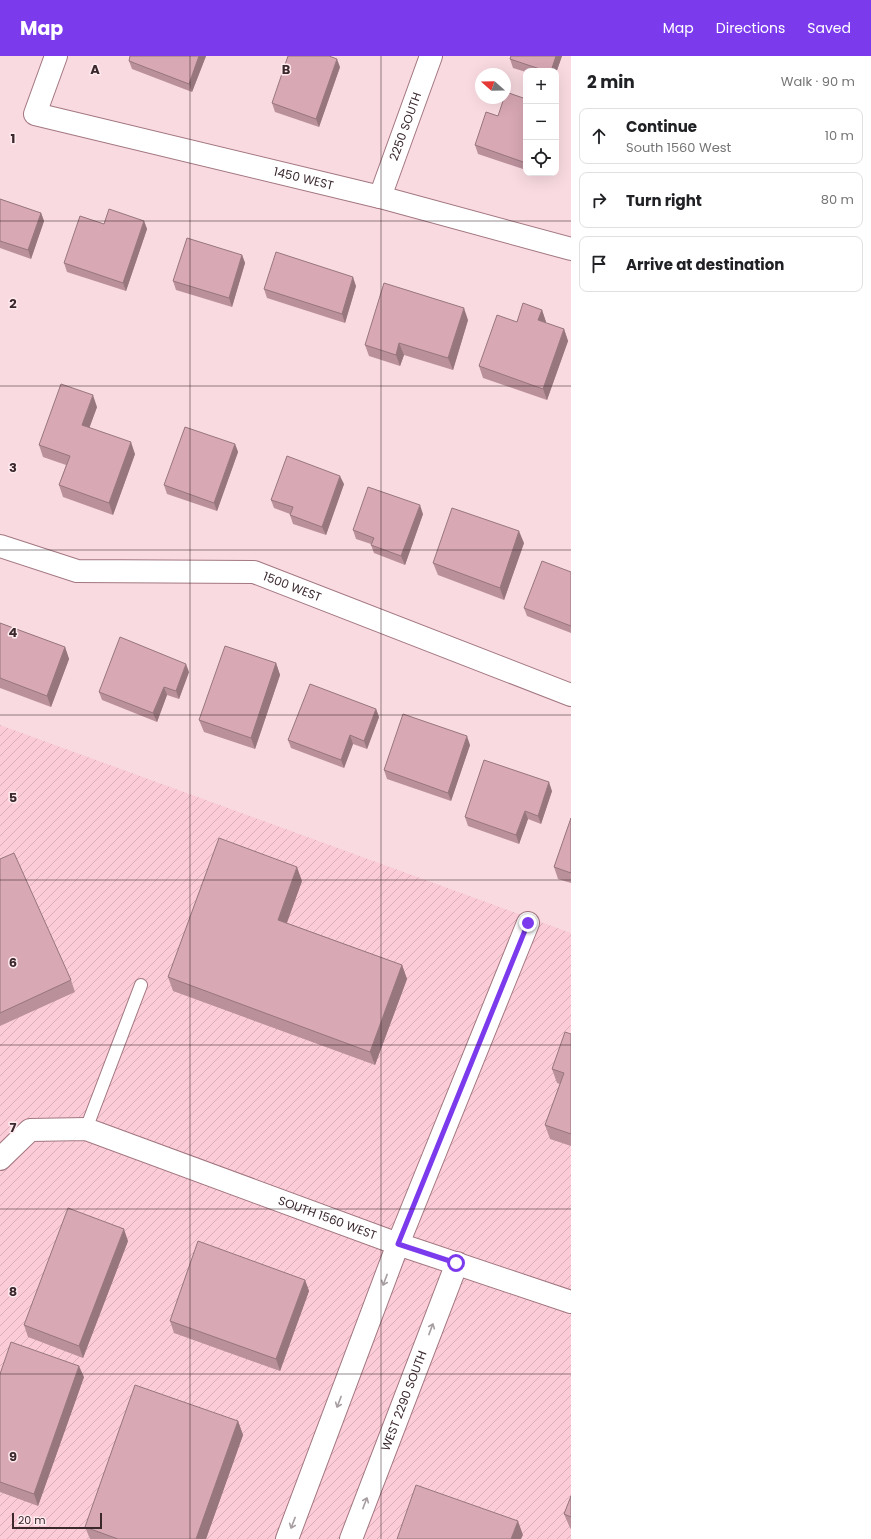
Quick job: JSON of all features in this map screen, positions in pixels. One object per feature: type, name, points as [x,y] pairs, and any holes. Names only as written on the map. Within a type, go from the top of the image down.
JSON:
[{"type":"street","name":"1450 WEST","points":[[56,56],[35,114],[380,197],[571,249]]},
{"type":"street","name":"2250 SOUTH","points":[[380,197],[431,56]]},
{"type":"street","name":"1500 WEST","points":[[0,546],[77,571],[254,572],[571,695]]},
{"type":"street","points":[[287,1539],[398,1244],[528,923]]},
{"type":"street","points":[[0,1159],[30,1130],[86,1129]]},
{"type":"street","name":"SOUTH 1560 WEST","points":[[86,1129],[398,1244],[571,1302]]},
{"type":"street","name":"WEST 2290 SOUTH","points":[[351,1539],[456,1263]]},
{"type":"lane","points":[[86,1129],[142,985]]},
{"type":"shaded area","points":[[0,725],[571,933],[571,1539],[0,1539]]},
{"type":"building","points":[[130,56],[199,56],[189,84],[129,61]]},
{"type":"building","points":[[288,56],[329,56],[337,59],[316,119],[272,103]]},
{"type":"building","points":[[511,56],[556,56],[552,68],[537,68],[510,59]]},
{"type":"building","points":[[511,94],[523,98],[523,162],[475,145],[486,112],[498,116],[502,104],[511,104]]},
{"type":"building","points":[[0,199],[41,213],[28,250],[0,241]]},
{"type":"building","points":[[109,209],[144,221],[123,283],[64,263],[80,216],[104,224]]},
{"type":"building","points":[[187,238],[242,255],[229,298],[173,281]]},
{"type":"building","points":[[276,252],[353,277],[342,314],[264,289]]},
{"type":"building","points":[[384,283],[464,308],[448,358],[399,343],[396,355],[365,345]]},
{"type":"building","points":[[523,303],[542,310],[538,320],[564,329],[543,389],[479,366],[497,315],[517,322]]},
{"type":"building","points":[[61,384],[93,395],[82,425],[131,442],[109,503],[59,485],[70,456],[39,445]]},
{"type":"building","points":[[185,427],[235,444],[214,503],[164,485]]},
{"type":"building","points":[[287,456],[340,476],[322,527],[290,515],[293,507],[271,500]]},
{"type":"building","points":[[368,487],[420,505],[401,556],[371,545],[374,538],[353,530]]},
{"type":"building","points":[[452,508],[519,531],[500,588],[433,563]]},
{"type":"building","points":[[542,561],[571,572],[571,626],[524,608]]},
{"type":"building","points":[[0,623],[65,647],[47,696],[0,678]]},
{"type":"building","points":[[120,637],[186,664],[176,691],[164,687],[153,713],[99,692]]},
{"type":"building","points":[[225,646],[276,663],[251,738],[199,720]]},
{"type":"building","points":[[310,684],[376,709],[364,741],[350,735],[341,760],[288,740]]},
{"type":"building","points":[[403,714],[467,736],[448,793],[384,770]]},
{"type":"building","points":[[484,760],[549,782],[538,816],[525,811],[516,835],[465,817]]},
{"type":"building","points":[[571,818],[571,873],[554,867]]},
{"type":"building","points":[[219,838],[297,867],[278,920],[402,965],[370,1052],[168,977]]},
{"type":"building","points":[[14,853],[71,980],[0,1013],[0,859]]},
{"type":"building","points":[[565,1032],[571,1034],[571,1134],[545,1125],[564,1073],[552,1069]]},
{"type":"building","points":[[68,1208],[124,1229],[79,1346],[24,1325]]},
{"type":"building","points":[[198,1241],[305,1280],[276,1359],[170,1321]]},
{"type":"building","points":[[11,1342],[79,1366],[34,1494],[0,1482],[0,1374]]},
{"type":"building","points":[[135,1385],[238,1421],[196,1539],[118,1539],[85,1527]]},
{"type":"building","points":[[416,1485],[518,1521],[511,1539],[397,1539]]},
{"type":"building","points":[[571,1496],[571,1517],[564,1514]]},
{"type":"route","points":[[456,1263],[398,1244],[528,923]]}]
